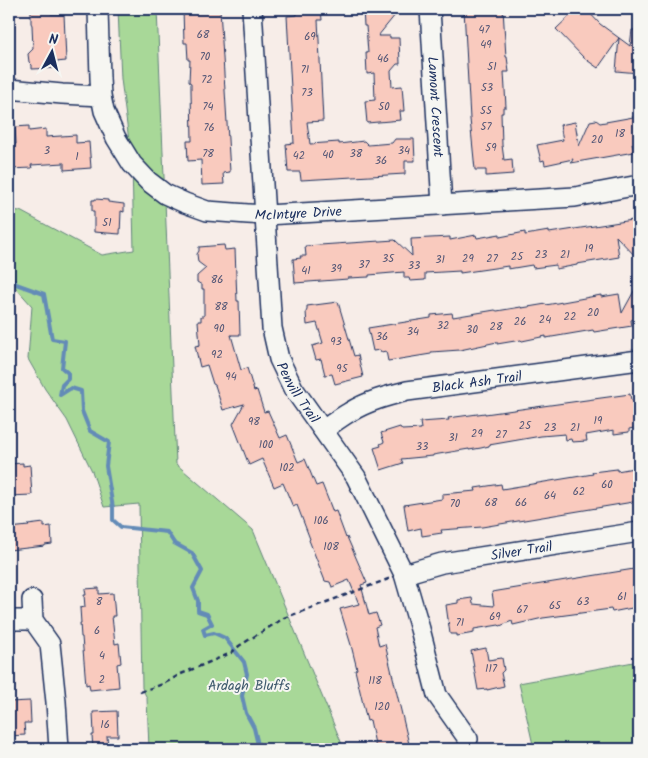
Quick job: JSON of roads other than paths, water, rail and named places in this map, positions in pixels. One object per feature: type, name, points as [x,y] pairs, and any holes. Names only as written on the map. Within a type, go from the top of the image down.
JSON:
[{"type":"street","name":"McIntyre Drive","points":[[98,9],[101,96],[104,111],[116,138],[132,164],[148,181],[165,194],[207,211],[266,215],[575,197],[639,185]]},
{"type":"street","name":"Penvill Trail","points":[[252,9],[272,328],[279,359],[293,388],[356,477],[404,574],[437,696],[468,739]]},
{"type":"street","name":"Lamont Crescent","points":[[430,9],[442,205]]},
{"type":"street","points":[[9,89],[101,96]]},
{"type":"street","name":"Black Ash Trail","points":[[323,430],[369,403],[407,391],[639,360]]},
{"type":"street","name":"Silver Trail","points":[[404,574],[442,563],[639,532]]},
{"type":"street","points":[[32,600],[33,620],[50,644],[59,749]]},
{"type":"street","points":[[9,620],[33,620]]},
{"type":"waterway","points":[[9,273],[16,284],[44,294],[52,339],[65,341],[62,368],[68,373],[68,379],[62,385],[60,395],[71,388],[81,391],[82,411],[90,431],[109,442],[106,466],[113,508],[113,520],[121,527],[167,532],[174,543],[192,553],[202,571],[193,588],[198,601],[198,611],[207,614],[212,624],[203,629],[205,635],[214,633],[225,638],[244,662],[247,674],[242,696],[246,713],[254,728],[259,749]]},
{"type":"park label","name":"Ardagh Bluffs","points":[[249,685]]}]
